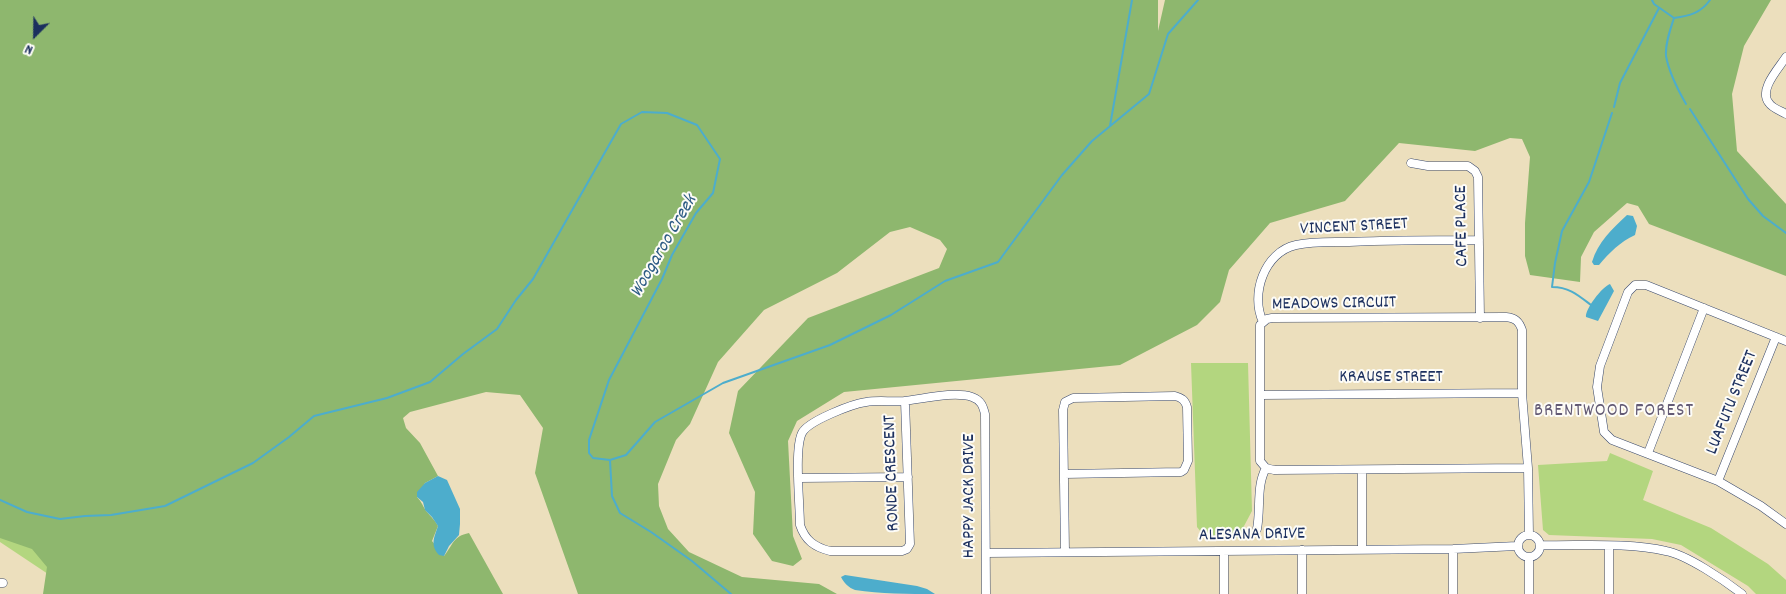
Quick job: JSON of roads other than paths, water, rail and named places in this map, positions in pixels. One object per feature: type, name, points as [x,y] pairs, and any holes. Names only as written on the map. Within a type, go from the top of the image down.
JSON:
[{"type":"street","points":[[1786,57],[1767,88],[1765,95],[1769,104],[1786,114]]},
{"type":"street","name":"CAFE PLACE","points":[[1411,163],[1428,166],[1468,166],[1475,171],[1478,177],[1480,318]]},
{"type":"street","name":"VINCENT STREET","points":[[1263,322],[1259,314],[1261,277],[1269,262],[1282,251],[1294,245],[1372,241],[1479,240]]},
{"type":"street","points":[[1786,341],[1646,284],[1635,285],[1628,292],[1600,366],[1597,387],[1604,432],[1612,440],[1718,480],[1762,506],[1786,524]]},
{"type":"street","points":[[1648,453],[1704,308]]},
{"type":"street","name":"MEADOWS CIRCUIT","points":[[1266,468],[1260,461],[1259,330],[1267,319],[1512,318],[1520,322],[1522,330],[1522,393],[1528,468],[1529,535]]},
{"type":"street","name":"LUAFUTU STREET","points":[[1718,480],[1776,337]]},
{"type":"street","name":"KRAUSE STREET","points":[[1260,394],[1522,393]]},
{"type":"street","name":"RONDE CRESCENT","points":[[905,401],[910,544],[907,549],[902,551],[830,551],[811,544],[803,534],[800,525],[798,447],[802,432],[807,427],[820,418],[865,402],[905,401],[930,397],[957,396],[979,400]]},
{"type":"street","points":[[1064,474],[1181,472],[1188,461],[1186,403],[1175,396],[1069,399],[1066,402],[1063,410],[1065,552]]},
{"type":"street","name":"HAPPY JACK DRIVE","points":[[979,400],[986,414],[986,594]]},
{"type":"street","points":[[1257,529],[1260,517],[1260,482],[1266,468],[1274,470],[1362,470],[1528,468]]},
{"type":"street","points":[[1362,470],[1362,549]]},
{"type":"street","points":[[799,478],[908,477]]},
{"type":"street","points":[[1529,535],[1538,539],[1540,545],[1538,552],[1529,558],[1520,553],[1517,546],[1522,537],[1529,535]]},
{"type":"street","points":[[1540,545],[1632,546],[1667,551],[1692,562],[1742,594]]},
{"type":"street","name":"ALESANA DRIVE","points":[[986,553],[1453,549],[1517,546]]},
{"type":"street","points":[[1609,546],[1609,594]]},
{"type":"street","points":[[1453,549],[1453,594]]},
{"type":"street","points":[[1302,550],[1302,594]]},
{"type":"street","points":[[1224,551],[1224,594]]},
{"type":"street","points":[[1529,558],[1529,594]]},
{"type":"water","points":[[1627,215],[1633,216],[1637,226],[1635,235],[1616,248],[1599,265],[1594,265],[1592,262],[1602,242]]},
{"type":"water","points":[[1610,284],[1614,291],[1598,321],[1586,317],[1588,309],[1595,299]]},
{"type":"water","points":[[438,476],[447,480],[460,509],[459,535],[449,546],[444,556],[439,555],[434,548],[434,538],[438,526],[425,510],[423,502],[417,497],[417,492],[425,483]]},
{"type":"water","points":[[845,575],[917,586],[935,594],[884,593],[855,590],[849,587],[842,579],[841,577]]},
{"type":"waterway","points":[[1110,126],[1132,0]]},
{"type":"waterway","name":"Woogaroo Creek","points":[[0,500],[27,512],[60,519],[111,515],[165,506],[253,463],[314,416],[387,398],[430,382],[497,329],[516,300],[533,279],[621,124],[642,112],[667,113],[697,125],[720,159],[713,193],[696,213],[672,255],[662,279],[609,380],[589,440],[589,453],[593,458],[610,460],[626,455],[655,422],[723,383],[830,345],[891,315],[945,281],[998,262],[1062,175],[1092,141],[1149,94],[1168,34],[1198,0]]},
{"type":"waterway","name":"Woogaroo Creek","points":[[1652,0],[1654,4],[1674,18],[1694,13],[1703,8],[1710,0]]},
{"type":"waterway","points":[[1614,107],[1620,83],[1659,8]]},
{"type":"waterway","points":[[1674,18],[1669,32],[1666,56],[1672,75],[1686,104]]},
{"type":"waterway","points":[[1690,109],[1748,199],[1763,216],[1786,233]]},
{"type":"waterway","points":[[1591,305],[1568,290],[1552,287],[1562,231],[1589,182],[1612,113]]},
{"type":"waterway","points":[[610,460],[612,496],[620,513],[692,561],[731,594]]},
{"type":"district","name":"BRENTWOOD FOREST","points":[[1614,412]]}]
